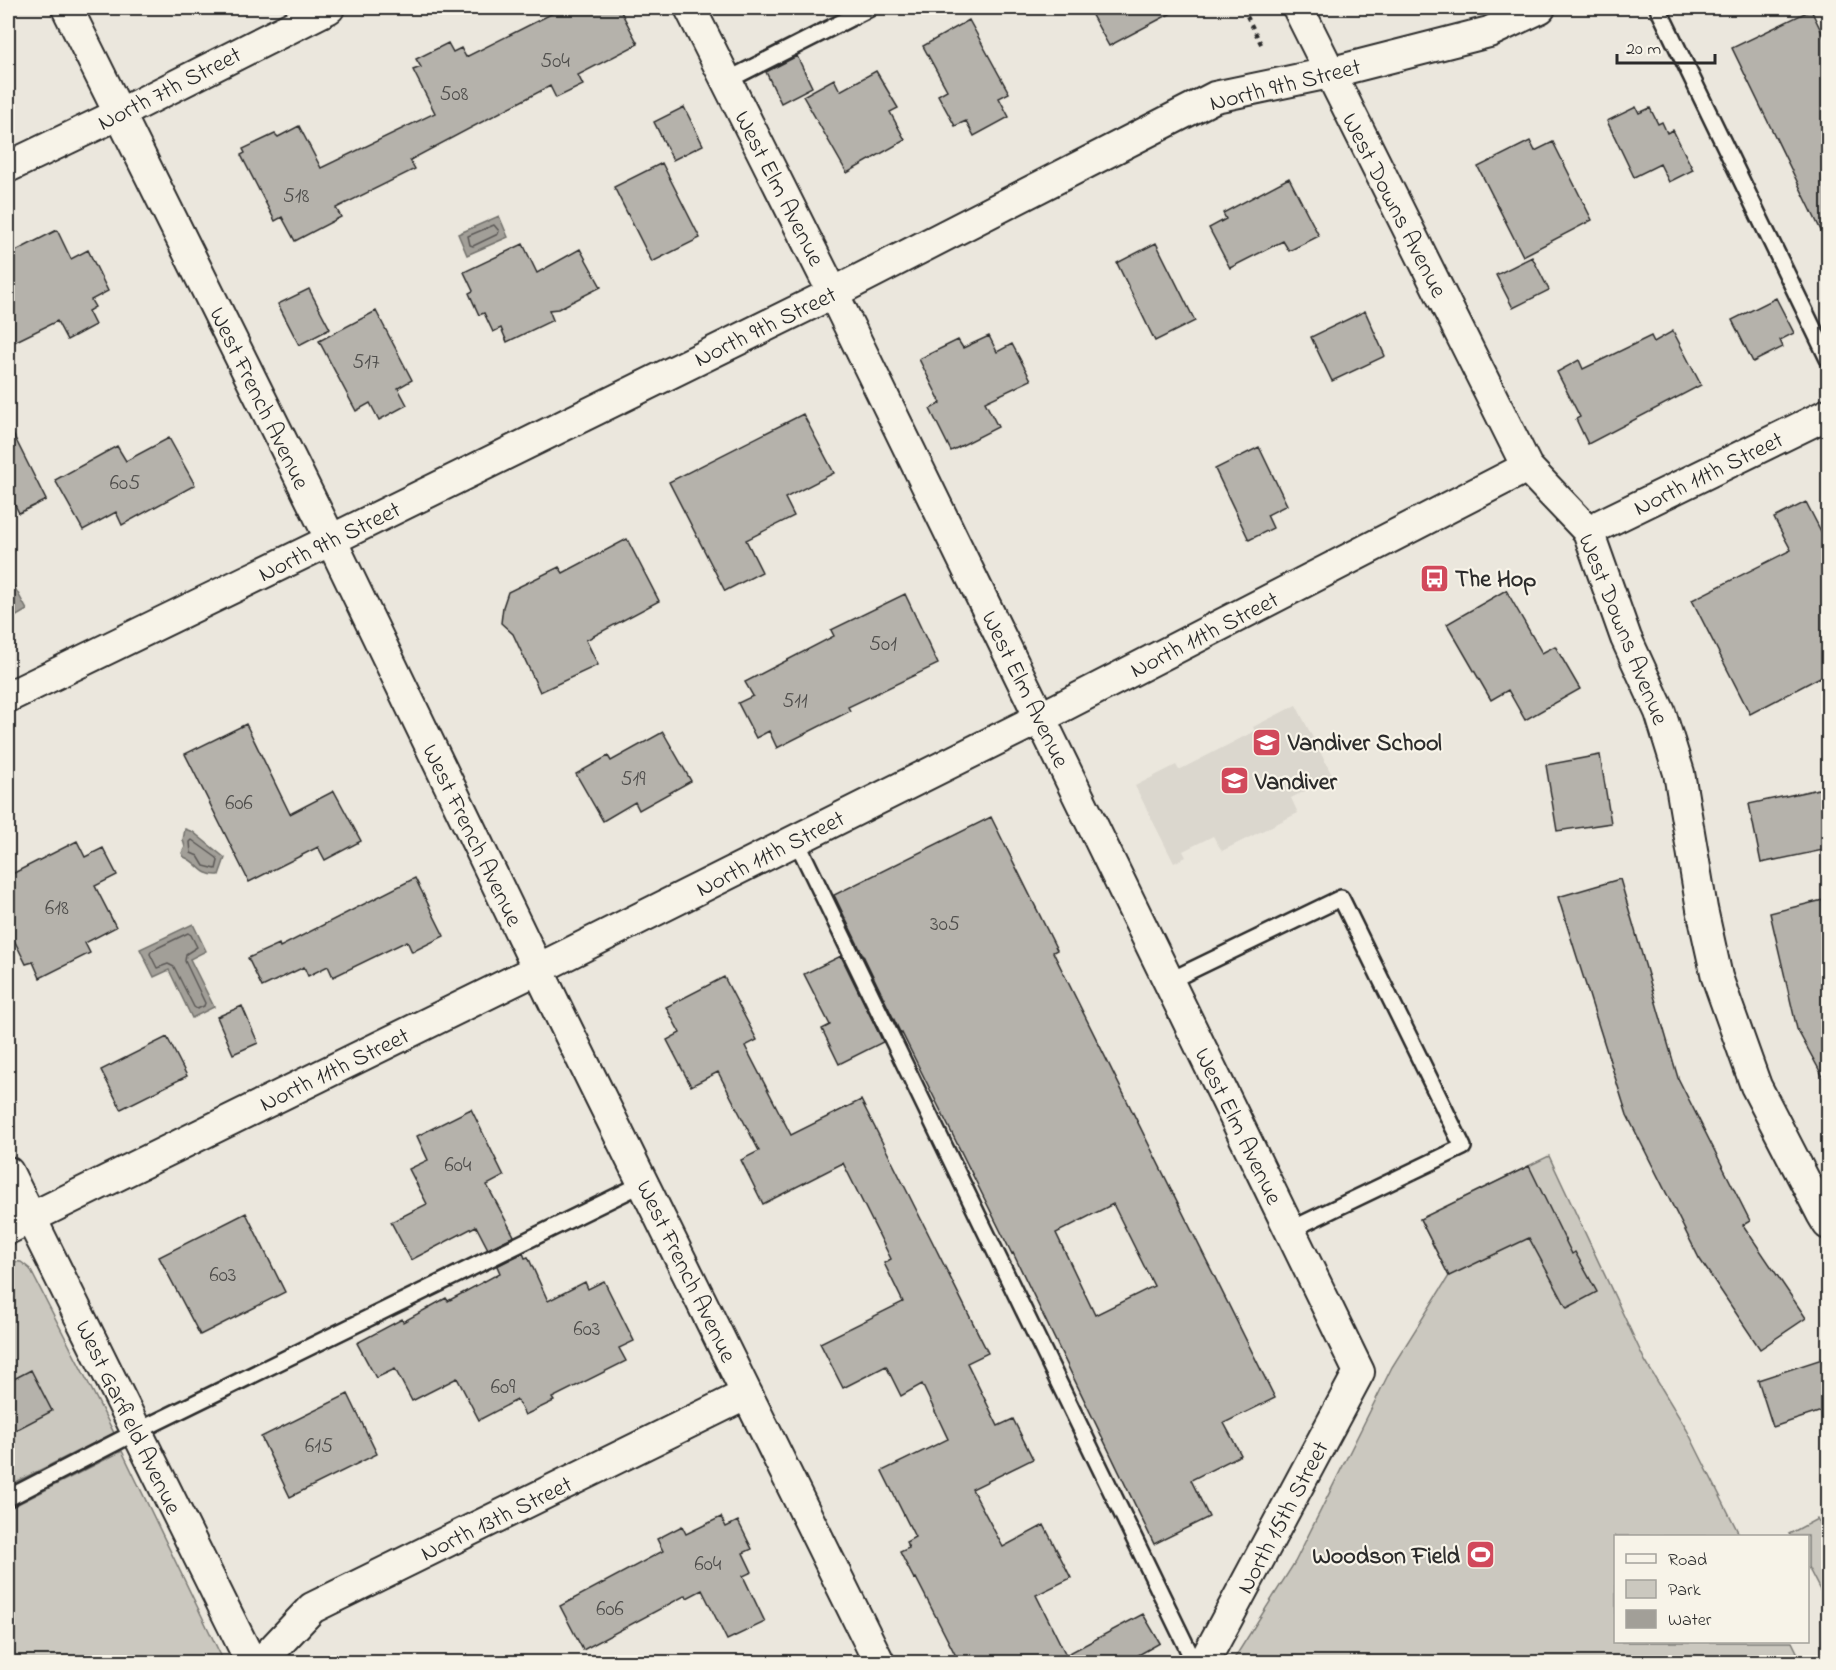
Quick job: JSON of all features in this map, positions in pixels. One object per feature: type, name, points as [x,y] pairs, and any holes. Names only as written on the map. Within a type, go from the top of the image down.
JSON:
[{"type":"street","name":"West French Avenue","points":[[67,8],[331,540],[538,969],[879,1662]]},
{"type":"street","name":"North 7th Street","points":[[8,167],[329,8]]},
{"type":"street","name":"West Elm Avenue","points":[[690,8],[833,293],[1359,1372]]},
{"type":"street","name":"West Downs Avenue","points":[[1298,8],[1527,467],[1588,531],[1626,638],[1660,712],[1679,773],[1702,909],[1717,977],[1756,1086],[1828,1224]]},
{"type":"street","name":"North 9th Street","points":[[8,697],[833,293],[1215,97],[1329,73],[1489,32],[1540,8]]},
{"type":"street","name":"North 11th Street","points":[[1588,531],[1828,414]]},
{"type":"street","name":"North 11th Street","points":[[19,1223],[538,969],[1040,718],[1527,467]]},
{"type":"street","name":"West Garfield Avenue","points":[[8,1172],[19,1223],[136,1432],[251,1662]]},
{"type":"street","name":"North 15th Street","points":[[1204,1662],[1359,1372]]},
{"type":"street","name":"North 13th Street","points":[[261,1662],[312,1608],[747,1394]]},
{"type":"lane","points":[[726,81],[870,8]]},
{"type":"lane","points":[[1658,8],[1828,359]]},
{"type":"lane","points":[[796,840],[1194,1662]]},
{"type":"lane","points":[[1168,981],[1341,898],[1352,919],[1463,1147],[1290,1230]]},
{"type":"lane","points":[[8,1498],[136,1432],[644,1184]]},
{"type":"path","points":[[1243,8],[1262,46]]},
{"type":"shaded area","name":"Vandiver","points":[[1296,705],[1333,777],[1291,798],[1298,813],[1222,851],[1213,836],[1183,851],[1186,857],[1174,863],[1135,786],[1176,765],[1179,770],[1255,731],[1253,727]]},
{"type":"green space","name":"Woodson Field","points":[[1549,1156],[1645,1361],[1687,1430],[1740,1535],[1614,1535],[1614,1643],[1792,1643],[1802,1662],[1232,1662],[1295,1562],[1392,1367],[1449,1276],[1420,1219]]},
{"type":"green space","points":[[8,1261],[21,1262],[30,1269],[114,1433],[8,1486]]},
{"type":"green space","points":[[122,1451],[224,1662],[8,1662],[8,1509]]},
{"type":"green space","points":[[1817,1519],[1828,1541],[1828,1593],[1823,1596],[1809,1569],[1809,1535],[1789,1534]]},
{"type":"water","points":[[499,216],[508,237],[467,255],[458,234]]},
{"type":"water","points":[[8,575],[27,610],[8,621]]},
{"type":"water","points":[[185,829],[193,832],[225,858],[219,875],[203,871],[184,857],[182,853],[185,847],[183,840]]},
{"type":"water","points":[[193,924],[206,951],[190,959],[214,1007],[192,1018],[169,970],[154,977],[140,949]]},
{"type":"building","points":[[563,8],[619,8],[638,44],[578,75],[583,85],[556,98],[550,86],[410,160],[415,169],[336,208],[341,217],[295,241],[282,217],[275,221],[241,155],[245,153],[243,149],[275,134],[278,137],[299,126],[321,168],[435,113],[413,70],[421,67],[416,59],[448,43],[453,52],[461,48],[466,57]]},
{"type":"building","points":[[1088,8],[1181,8],[1109,46]]},
{"type":"building","points":[[1811,10],[1828,45],[1828,245],[1732,48]]},
{"type":"building","points":[[969,20],[1009,93],[999,98],[1009,117],[974,136],[966,121],[955,126],[938,95],[947,90],[923,46]]},
{"type":"building","points":[[797,56],[812,87],[781,103],[766,72]]},
{"type":"building","points":[[876,71],[898,108],[890,112],[905,140],[847,173],[803,96],[834,79],[840,91]]},
{"type":"building","points":[[684,107],[703,145],[673,160],[654,122]]},
{"type":"building","points":[[1636,107],[1639,113],[1650,108],[1658,124],[1662,122],[1667,133],[1673,130],[1693,170],[1669,182],[1660,164],[1634,177],[1607,121]]},
{"type":"building","points":[[1530,141],[1535,151],[1553,142],[1592,220],[1523,256],[1478,167]]},
{"type":"building","points":[[662,163],[700,238],[652,262],[614,187]]},
{"type":"building","points":[[1289,178],[1319,236],[1289,251],[1283,241],[1230,268],[1209,228],[1226,219],[1223,213]]},
{"type":"building","points":[[57,230],[71,259],[88,250],[108,291],[91,300],[95,307],[88,311],[95,325],[67,340],[57,321],[8,345],[8,255]]},
{"type":"building","points":[[1156,243],[1195,321],[1155,341],[1117,263]]},
{"type":"building","points":[[523,244],[537,273],[580,249],[601,287],[558,309],[549,310],[553,320],[507,342],[501,328],[493,332],[484,313],[479,315],[469,293],[473,291],[464,272]]},
{"type":"building","points":[[1532,257],[1549,290],[1513,308],[1496,275]]},
{"type":"building","points":[[309,289],[330,329],[299,345],[278,304]]},
{"type":"building","points":[[1776,298],[1794,333],[1780,340],[1783,347],[1753,362],[1732,320]]},
{"type":"building","points":[[376,311],[412,380],[398,388],[407,405],[379,420],[370,403],[356,411],[319,341]]},
{"type":"building","points":[[1365,311],[1385,356],[1332,381],[1311,337]]},
{"type":"building","points":[[1673,331],[1701,385],[1588,444],[1576,419],[1580,417],[1557,372],[1579,360],[1583,369],[1651,336],[1654,342]]},
{"type":"building","points":[[989,336],[997,352],[1012,344],[1031,380],[985,402],[998,427],[951,451],[930,409],[941,403],[919,359],[958,340],[963,348]]},
{"type":"building","points":[[803,414],[834,473],[785,498],[794,516],[746,540],[762,572],[725,591],[669,482]]},
{"type":"building","points":[[8,424],[46,500],[19,513],[8,491]]},
{"type":"building","points":[[169,438],[195,485],[122,525],[116,512],[83,530],[55,480],[117,446],[126,461]]},
{"type":"building","points":[[1259,447],[1287,505],[1267,515],[1273,528],[1249,540],[1215,469]]},
{"type":"building","points":[[1806,502],[1828,545],[1828,673],[1750,714],[1692,600],[1791,550],[1774,518]]},
{"type":"building","points":[[627,539],[659,601],[586,640],[598,665],[540,692],[513,634],[501,623],[508,592],[559,567],[563,573]]},
{"type":"building","points":[[1506,590],[1542,653],[1555,646],[1580,689],[1525,720],[1508,690],[1491,700],[1447,624]]},
{"type":"building","points":[[905,594],[938,664],[848,707],[850,711],[777,748],[769,731],[756,738],[738,703],[753,696],[745,682],[834,636],[831,630]]},
{"type":"building","points":[[246,724],[290,814],[334,791],[361,841],[325,860],[318,847],[249,882],[185,754]]},
{"type":"building","points":[[663,732],[691,781],[639,810],[635,802],[603,821],[576,774],[608,756],[611,761]]},
{"type":"building","points":[[1600,755],[1611,823],[1557,831],[1546,765]]},
{"type":"building","points":[[1828,787],[1828,849],[1761,863],[1749,804]]},
{"type":"building","points":[[991,817],[1057,950],[1053,952],[1275,1398],[1224,1423],[1241,1455],[1191,1480],[1209,1517],[1154,1544],[1013,1253],[901,1034],[834,895]],"holes":[[[1113,1204],[1154,1286],[1095,1315],[1056,1233]]]},
{"type":"building","points":[[77,841],[85,857],[103,848],[117,875],[95,886],[116,927],[85,943],[90,953],[40,978],[33,962],[26,964],[14,940],[8,944],[8,876]]},
{"type":"building","points":[[415,878],[444,936],[412,952],[407,941],[333,977],[328,966],[308,976],[304,967],[262,987],[248,958],[279,944],[280,947]]},
{"type":"building","points":[[1620,879],[1678,1078],[1750,1221],[1743,1225],[1806,1318],[1760,1349],[1699,1258],[1627,1115],[1558,897]]},
{"type":"building","points":[[1823,900],[1828,923],[1828,1086],[1797,1029],[1770,913]]},
{"type":"building","points":[[841,956],[883,1042],[839,1064],[822,1029],[830,1025],[804,974]]},
{"type":"building","points":[[724,977],[757,1040],[745,1046],[791,1135],[861,1100],[988,1353],[967,1363],[998,1426],[1013,1419],[1033,1459],[972,1489],[1003,1547],[1044,1525],[1071,1578],[1036,1595],[1066,1655],[1143,1614],[1160,1643],[1126,1662],[959,1662],[916,1578],[914,1579],[900,1552],[909,1548],[906,1542],[915,1537],[882,1471],[948,1439],[922,1384],[901,1396],[886,1366],[843,1388],[820,1343],[903,1302],[884,1263],[891,1259],[843,1163],[763,1204],[741,1160],[759,1151],[718,1072],[691,1086],[667,1040],[680,1033],[666,1007]]},
{"type":"building","points":[[242,1006],[258,1043],[233,1054],[217,1017]]},
{"type":"building","points":[[167,1037],[187,1076],[121,1109],[101,1070]]},
{"type":"building","points":[[471,1109],[504,1176],[487,1185],[514,1236],[488,1249],[476,1226],[411,1260],[391,1222],[427,1204],[409,1169],[428,1160],[417,1136]]},
{"type":"building","points":[[1529,1166],[1572,1254],[1575,1252],[1597,1292],[1567,1308],[1529,1238],[1449,1276],[1420,1219]]},
{"type":"building","points":[[246,1213],[285,1292],[200,1335],[159,1257]]},
{"type":"building","points":[[523,1253],[525,1258],[528,1257],[548,1301],[585,1282],[588,1289],[604,1281],[634,1341],[619,1348],[626,1361],[552,1398],[554,1401],[525,1415],[517,1400],[479,1420],[457,1378],[412,1401],[395,1369],[376,1378],[357,1343],[402,1319],[403,1322],[446,1298],[448,1301],[500,1273],[497,1266]]},
{"type":"building","points":[[1828,1357],[1828,1409],[1773,1427],[1758,1380]]},
{"type":"building","points":[[31,1370],[52,1411],[8,1434],[8,1382]]},
{"type":"building","points":[[348,1394],[377,1454],[290,1497],[261,1437]]},
{"type":"building","points":[[721,1517],[726,1527],[738,1521],[752,1549],[743,1553],[752,1572],[743,1576],[765,1622],[727,1640],[702,1590],[687,1598],[686,1595],[583,1650],[560,1606],[663,1551],[657,1539],[682,1526],[686,1534]]},
{"type":"place","name":"The Hop","points":[[1434,578]]},
{"type":"place","name":"Vandiver School","points":[[1267,742]]},
{"type":"place","name":"Vandiver","points":[[1234,781]]},
{"type":"place","name":"Woodson Field","points":[[1481,1555]]}]
